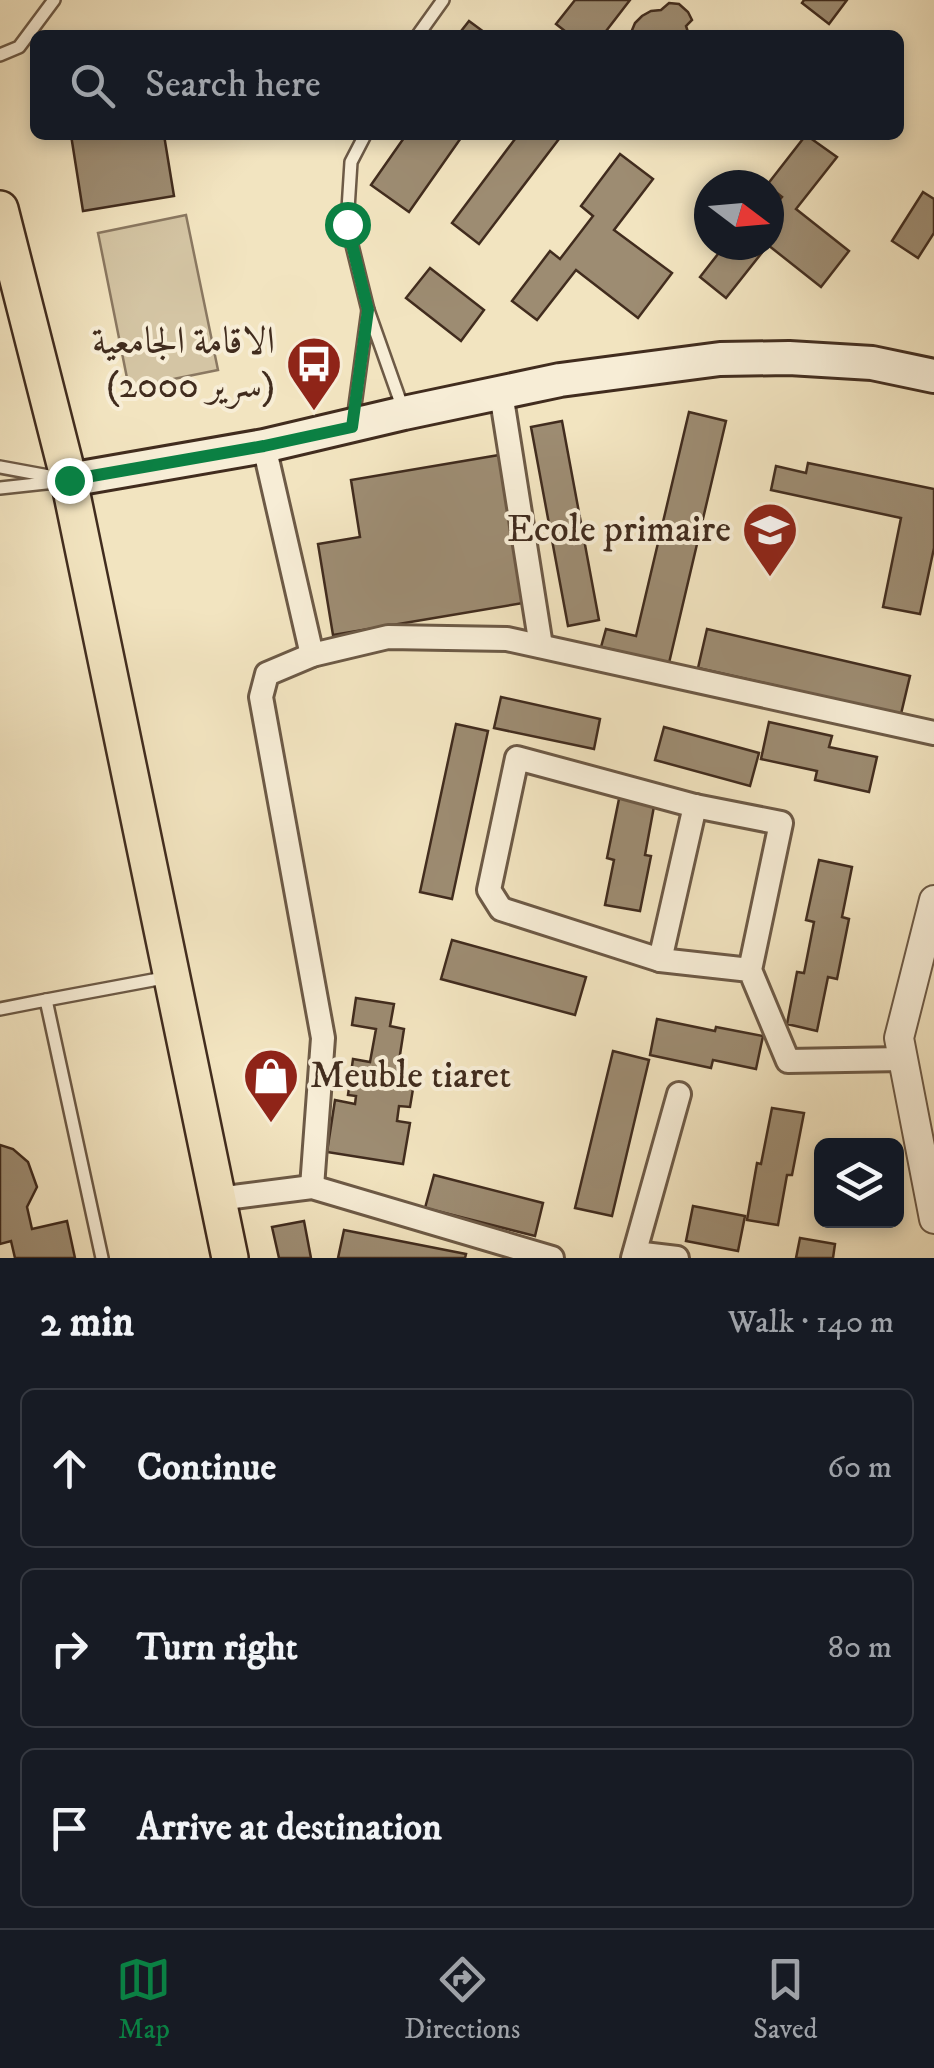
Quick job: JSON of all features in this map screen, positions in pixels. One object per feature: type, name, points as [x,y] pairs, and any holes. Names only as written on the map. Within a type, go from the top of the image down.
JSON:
[{"type":"main road","points":[[0,209],[69,480],[230,1258]]},
{"type":"main road","points":[[69,480],[264,446],[560,380],[720,359],[872,363],[934,376]]},
{"type":"street","points":[[501,392],[541,646]]},
{"type":"street","points":[[264,446],[312,655]]},
{"type":"street","points":[[312,1187],[324,1038],[261,697],[267,674],[312,655],[388,637],[507,639],[934,733]]},
{"type":"street","points":[[750,970],[660,960],[502,908],[489,890],[517,758],[695,806],[781,823],[750,970],[788,1062],[903,1059]]},
{"type":"street","points":[[660,960],[695,806]]},
{"type":"street","points":[[934,900],[899,1038],[934,1220]]},
{"type":"street","points":[[677,1258],[634,1256],[679,1094]]},
{"type":"street","points":[[218,1200],[312,1187],[552,1258]]},
{"type":"lane","points":[[32,30],[54,0]]},
{"type":"lane","points":[[422,30],[443,0]]},
{"type":"lane","points":[[0,55],[20,47],[30,33]]},
{"type":"lane","points":[[363,140],[351,162],[347,224],[368,310],[404,413]]},
{"type":"lane","points":[[352,427],[368,310]]},
{"type":"lane","points":[[0,467],[69,480]]},
{"type":"lane","points":[[0,488],[69,480]]},
{"type":"lane","points":[[0,1008],[172,976]]},
{"type":"lane","points":[[46,1000],[102,1258]]},
{"type":"shaded area","points":[[186,215],[218,370],[129,388],[98,233]]},
{"type":"building","points":[[575,0],[630,0],[607,30],[564,30],[556,24]]},
{"type":"building","points":[[847,0],[829,24],[802,3]]},
{"type":"building","points":[[669,3],[679,4],[692,20],[687,30],[632,30],[642,16]]},
{"type":"building","points":[[469,21],[481,30],[462,30]]},
{"type":"building","points":[[72,140],[165,140],[174,196],[83,211]]},
{"type":"building","points":[[402,140],[459,140],[409,212],[371,185]]},
{"type":"building","points":[[514,140],[558,140],[479,244],[452,223]]},
{"type":"building","points":[[802,140],[813,140],[837,157],[796,209],[849,251],[821,287],[784,258],[784,170],[779,170]]},
{"type":"building","points":[[620,154],[653,179],[614,230],[672,273],[638,318],[576,270],[537,320],[512,301],[550,251],[560,259],[593,216],[581,206]]},
{"type":"building","points":[[923,192],[934,199],[934,233],[918,258],[892,241]]},
{"type":"building","points":[[713,260],[756,260],[726,298],[700,277]]},
{"type":"building","points":[[430,268],[484,310],[461,341],[406,298]]},
{"type":"building","points":[[689,412],[726,421],[669,663],[601,647],[606,629],[636,636]]},
{"type":"building","points":[[562,421],[599,620],[568,626],[531,427]]},
{"type":"building","points":[[505,454],[529,602],[333,635],[318,544],[360,537],[351,480]]},
{"type":"building","points":[[808,463],[934,489],[934,548],[920,614],[883,607],[901,518],[771,490],[776,466],[806,473]]},
{"type":"building","points":[[707,629],[910,676],[901,714],[698,668]]},
{"type":"building","points":[[501,697],[600,719],[594,749],[494,728]]},
{"type":"building","points":[[769,722],[832,736],[829,747],[877,757],[869,792],[815,780],[817,771],[761,759]]},
{"type":"building","points":[[456,724],[488,731],[452,899],[420,892]]},
{"type":"building","points":[[664,727],[759,753],[750,786],[655,760]]},
{"type":"building","points":[[620,794],[655,801],[645,855],[651,856],[640,911],[605,905],[614,860],[607,858]]},
{"type":"building","points":[[819,860],[852,867],[842,917],[849,919],[837,979],[828,977],[817,1031],[787,1024],[797,972],[804,973],[814,922],[806,920]]},
{"type":"building","points":[[452,940],[586,977],[575,1015],[441,979]]},
{"type":"building","points":[[356,998],[394,1004],[390,1026],[404,1029],[397,1074],[415,1077],[410,1107],[399,1106],[397,1121],[410,1123],[403,1164],[327,1152],[335,1100],[355,1104],[356,1096],[348,1095],[353,1059],[370,1062],[376,1029],[352,1025]]},
{"type":"building","points":[[657,1019],[763,1036],[756,1069],[713,1060],[711,1068],[650,1055]]},
{"type":"building","points":[[613,1051],[649,1060],[612,1216],[575,1208]]},
{"type":"building","points":[[772,1108],[804,1113],[778,1225],[747,1220]]},
{"type":"building","points":[[0,1145],[13,1149],[28,1162],[37,1187],[27,1207],[32,1229],[67,1221],[75,1258],[15,1258],[11,1241],[0,1244]]},
{"type":"building","points":[[434,1175],[543,1203],[535,1236],[425,1208]]},
{"type":"building","points":[[693,1206],[745,1216],[738,1251],[686,1241]]},
{"type":"building","points":[[304,1221],[311,1258],[279,1258],[272,1227]]},
{"type":"building","points":[[344,1230],[466,1254],[465,1258],[338,1258]]},
{"type":"building","points":[[800,1238],[835,1244],[833,1258],[796,1258]]},
{"type":"place","name":"الاقامة الجامعية (2000 سرير)","points":[[314,413]]},
{"type":"place","name":"Ecole primaire","points":[[770,579]]},
{"type":"place","name":"Meuble tiaret","points":[[271,1125]]},
{"type":"route","points":[[69,480],[352,427],[368,310],[347,224]]}]
